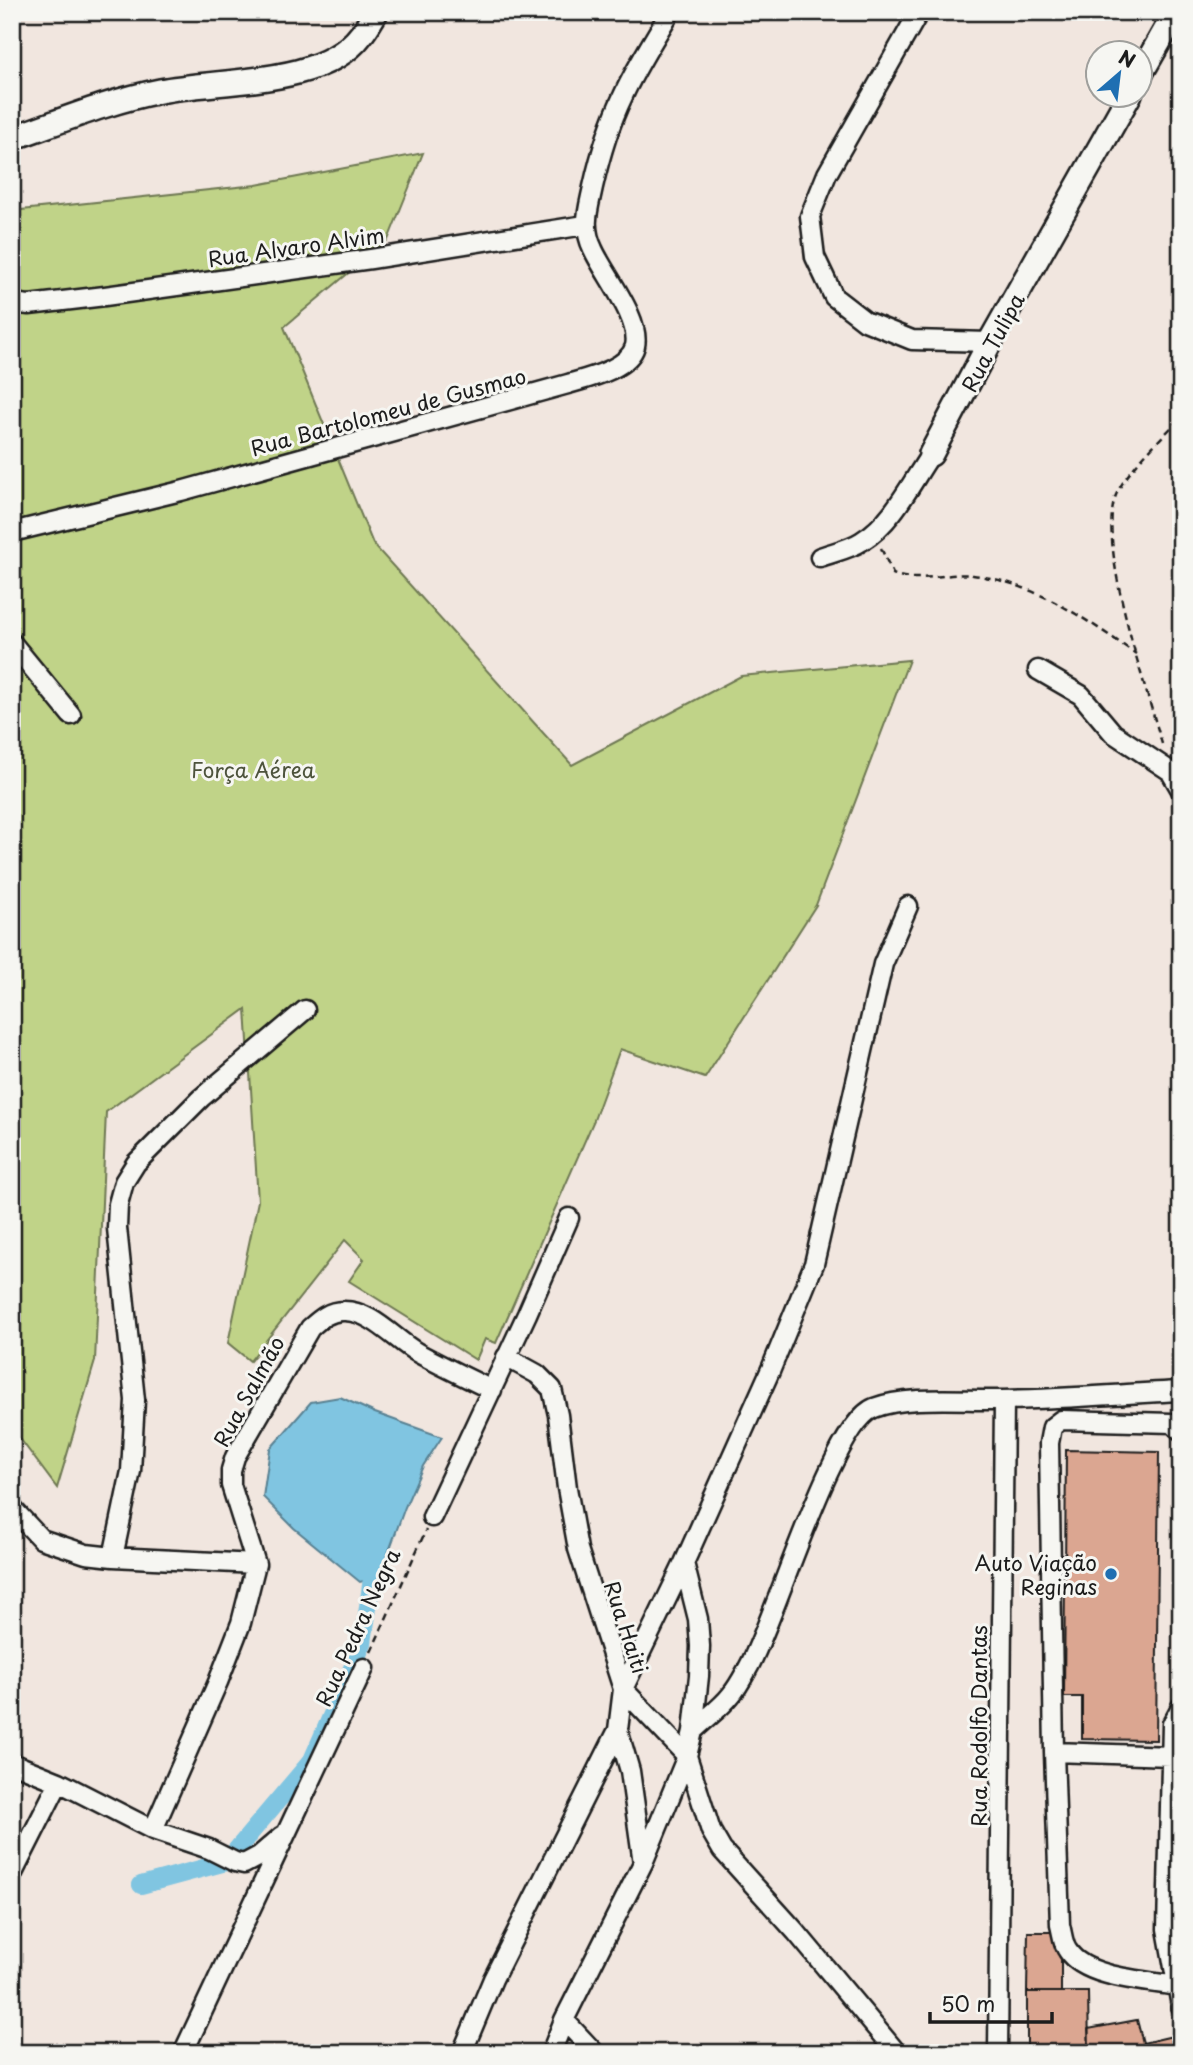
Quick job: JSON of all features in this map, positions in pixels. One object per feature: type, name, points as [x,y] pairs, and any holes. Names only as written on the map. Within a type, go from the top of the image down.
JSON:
[{"type":"main road","points":[[12,138],[103,106],[160,91],[279,76],[316,66],[336,57],[360,37],[376,12]]},
{"type":"main road","points":[[1154,50],[1176,12]]},
{"type":"main road","name":"Rua Tulipa","points":[[931,454],[990,342],[1122,108]]},
{"type":"street","points":[[585,225],[598,165],[623,96],[670,12]]},
{"type":"street","points":[[919,12],[827,173],[810,216],[815,257],[834,297],[866,321],[912,340],[990,342]]},
{"type":"street","name":"Rua Alvaro Alvim","points":[[12,303],[29,304],[105,296],[371,259],[585,225]]},
{"type":"street","name":"Rua Bartolomeu de Gusmao","points":[[12,532],[234,477],[568,384],[620,364],[634,349],[636,335],[615,285],[593,249],[585,225]]},
{"type":"street","name":"Rua Tulipa","points":[[820,557],[861,542],[875,532],[890,515],[931,454]]},
{"type":"street","points":[[12,643],[71,715]]},
{"type":"street","points":[[1038,670],[1081,695],[1113,733],[1170,771],[1181,790]]},
{"type":"street","points":[[462,2053],[493,1979],[618,1730],[623,1689],[684,1563],[814,1264],[883,964],[908,906]]},
{"type":"street","points":[[113,1557],[131,1471],[135,1400],[117,1228],[118,1204],[124,1182],[136,1163],[201,1098],[305,1010]]},
{"type":"street","points":[[432,1517],[569,1218]]},
{"type":"street","name":"Rua Salmão","points":[[256,1564],[231,1485],[231,1470],[235,1457],[302,1340],[310,1328],[324,1316],[345,1310],[365,1317],[415,1351],[492,1390]]},
{"type":"street","name":"Rua Haiti","points":[[506,1357],[537,1374],[552,1388],[578,1549],[623,1689],[687,1756],[711,1831],[722,1850],[796,1931],[898,2053]]},
{"type":"street","points":[[693,1731],[731,1695],[750,1665],[815,1503],[853,1426],[871,1408],[901,1401],[1004,1400],[1181,1391]]},
{"type":"street","name":"Rua Rodolfo Dantas","points":[[998,2053],[1004,1400]]},
{"type":"street","points":[[1177,1986],[1106,1974],[1084,1965],[1068,1951],[1060,1924],[1049,1443],[1052,1427],[1061,1420],[1172,1423],[1181,1431]]},
{"type":"street","points":[[12,1508],[41,1539],[86,1554],[256,1564],[241,1623],[153,1830]]},
{"type":"street","points":[[551,2053],[564,2020],[643,1863],[687,1756],[693,1731],[700,1646],[698,1619],[684,1563]]},
{"type":"street","name":"Rua Pedra Negra","points":[[183,2053],[364,1668]]},
{"type":"street","points":[[1181,1707],[1172,1724],[1167,1929],[1181,2006]]},
{"type":"street","points":[[618,1730],[630,1771],[643,1863]]},
{"type":"street","points":[[1054,1752],[1171,1756]]},
{"type":"street","points":[[12,1763],[59,1782],[153,1830],[209,1849],[235,1862],[244,1864],[259,1856],[286,1833]]},
{"type":"street","points":[[12,1875],[59,1782]]},
{"type":"street","points":[[564,2020],[595,2053]]},
{"type":"path","points":[[1170,771],[1136,654],[1113,555],[1111,516],[1115,497],[1122,484],[1181,418]]},
{"type":"path","points":[[875,532],[893,574],[904,578],[958,573],[996,578],[1079,614],[1136,654]]},
{"type":"path","name":"Rua Pedra Negra","points":[[364,1668],[432,1517]]},
{"type":"green space","name":"Força Aérea","points":[[423,153],[388,240],[284,327],[373,544],[572,765],[741,676],[909,660],[816,905],[705,1078],[620,1049],[594,1120],[496,1343],[485,1339],[476,1360],[349,1281],[364,1259],[345,1240],[250,1361],[228,1343],[258,1201],[246,1009],[106,1112],[95,1361],[57,1488],[12,1428],[12,211],[256,185]]},
{"type":"water","points":[[340,1397],[375,1413],[442,1437],[423,1466],[380,1576],[360,1582],[294,1528],[263,1497],[270,1449],[311,1402]]},
{"type":"building","name":"Auto Viação Reginas","points":[[1066,1450],[1159,1452],[1156,1740],[1082,1739],[1082,1697],[1064,1697]]},
{"type":"building","points":[[1028,1932],[1061,1932],[1061,1992],[1027,1992]]},
{"type":"building","points":[[1027,1992],[1088,1992],[1089,2053],[1027,2053]]},
{"type":"building","points":[[1137,2020],[1143,2043],[1181,2034],[1181,2053],[1089,2053],[1088,2029]]},
{"type":"waterway","points":[[141,1885],[226,1862],[312,1760],[363,1643],[372,1578],[368,1555]]},
{"type":"place","name":"Auto Viação Reginas","points":[[1111,1574]]}]
